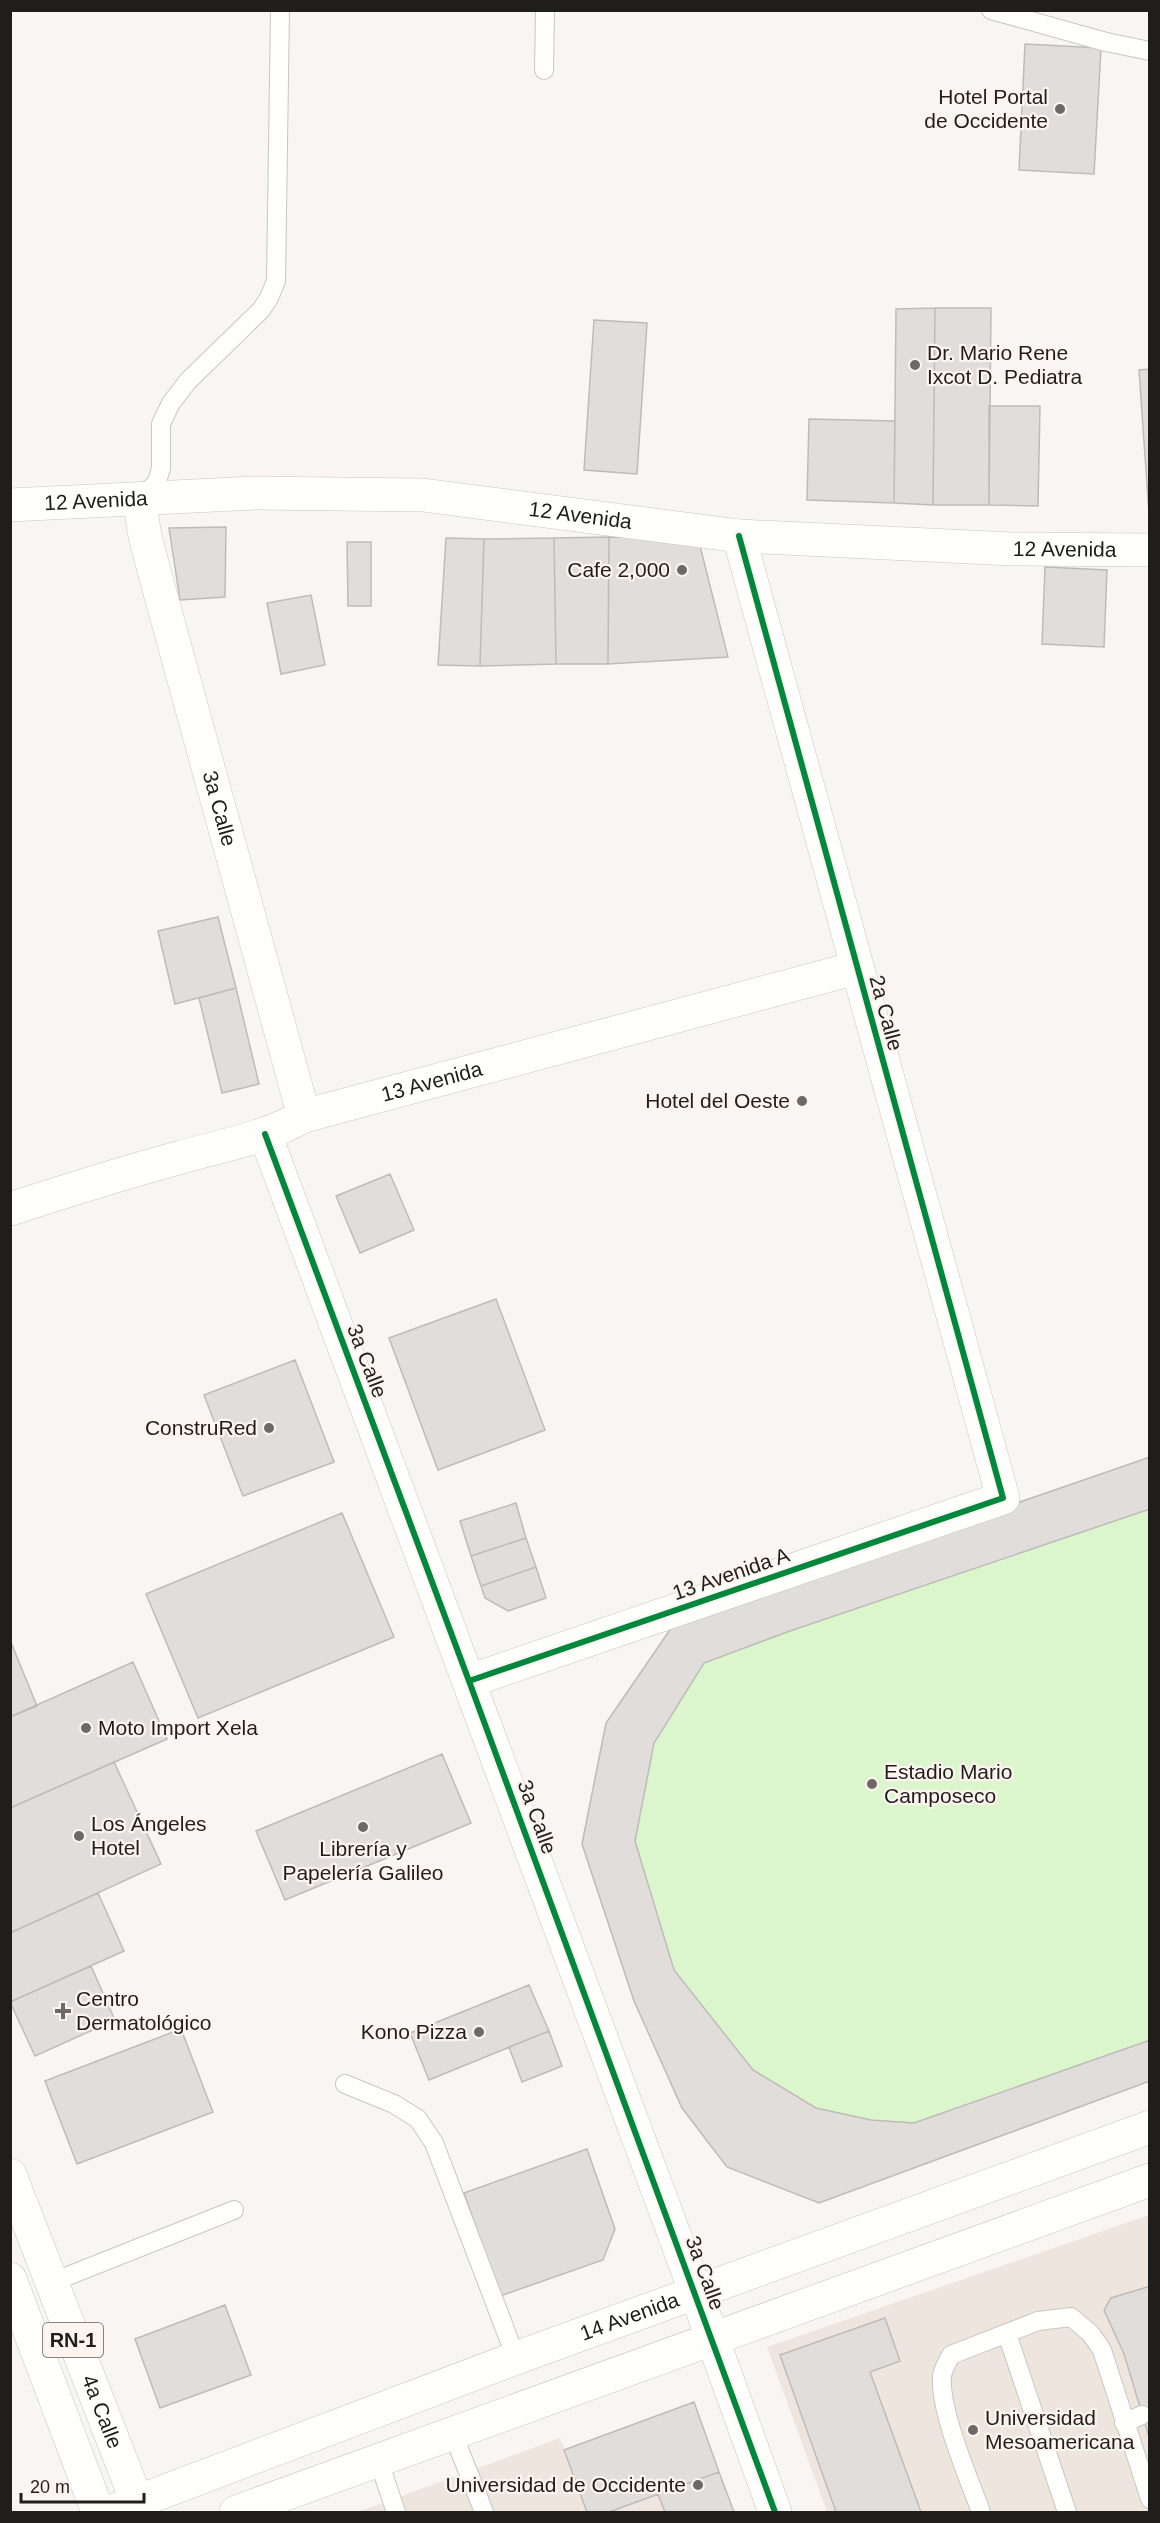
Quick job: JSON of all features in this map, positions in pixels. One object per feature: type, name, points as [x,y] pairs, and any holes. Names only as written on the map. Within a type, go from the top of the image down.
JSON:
[{"type":"street","name":"12 Avenida","points":[[10,505],[255,493],[423,495],[739,536],[1012,549],[1149,550]]},
{"type":"street","name":"3a Calle","points":[[139,499],[145,536],[159,589],[304,1116]]},
{"type":"street","name":"2a Calle","points":[[739,536],[1003,1498]]},
{"type":"street","name":"13 Avenida","points":[[10,1209],[140,1168],[265,1134],[287,1126],[304,1116],[856,968]]},
{"type":"street","name":"3a Calle","points":[[265,1134],[696,2293],[711,2340],[775,2512]]},
{"type":"street","name":"13 Avenida A","points":[[469,1681],[1003,1498]]},
{"type":"street","name":"14 Avenida","points":[[130,2509],[516,2358],[1149,2127]]},
{"type":"street","name":"4a Calle","points":[[10,2175],[130,2509]]},
{"type":"street","points":[[236,2512],[1149,2181]]},
{"type":"street","name":"4a Calle","points":[[10,2279],[98,2512]]},
{"type":"lane","points":[[139,499],[157,482],[161,468],[162,424],[171,403],[188,381],[261,310],[276,281],[280,10]]},
{"type":"lane","points":[[544,70],[545,10]]},
{"type":"lane","points":[[991,10],[1106,42],[1149,51]]},
{"type":"lane","points":[[345,2084],[394,2104],[418,2118],[434,2143],[516,2358]]},
{"type":"lane","points":[[50,2283],[234,2210]]},
{"type":"lane","points":[[981,2512],[952,2429],[944,2396],[942,2375],[951,2355],[1038,2320],[1071,2317],[1091,2334],[1102,2350],[1149,2499]]},
{"type":"lane","points":[[1007,2334],[1067,2512]]},
{"type":"lane","points":[[1124,2423],[1142,2415]]},
{"type":"lane","points":[[453,2434],[483,2512]]},
{"type":"lane","points":[[379,2462],[396,2512]]},
{"type":"shaded area","name":"Universidad Mesoamericana","points":[[1149,2215],[1149,2512],[827,2512],[767,2347]]},
{"type":"shaded area","points":[[688,2416],[723,2512],[358,2512],[560,2438],[568,2459]]},
{"type":"green space","name":"Estadio Mario Camposeco","points":[[1149,1457],[1149,2081],[819,2203],[727,2167],[582,1844],[606,1723],[676,1621]]},
{"type":"building","name":"Hotel Portal de Occidente","points":[[1025,44],[1101,48],[1094,174],[1019,170]]},
{"type":"building","points":[[935,308],[991,308],[989,505],[933,505]]},
{"type":"building","name":"Dr. Mario Rene Ixcot D. Pediatra","points":[[935,308],[933,505],[894,503],[896,309]]},
{"type":"building","points":[[594,320],[647,323],[637,474],[584,470]]},
{"type":"building","points":[[1150,369],[1150,513],[1149,513],[1139,370]]},
{"type":"building","points":[[989,406],[1040,406],[1038,506],[989,505]]},
{"type":"building","points":[[809,419],[895,421],[894,503],[807,500]]},
{"type":"building","points":[[226,527],[225,597],[180,600],[169,528]]},
{"type":"building","points":[[609,537],[698,538],[728,657],[608,664]]},
{"type":"building","points":[[609,537],[608,664],[556,664],[554,538]]},
{"type":"building","points":[[446,538],[484,539],[480,666],[438,665]]},
{"type":"building","points":[[554,538],[556,664],[480,666],[484,539]]},
{"type":"building","points":[[347,542],[371,542],[371,606],[348,606]]},
{"type":"building","points":[[1045,567],[1107,570],[1104,647],[1042,644]]},
{"type":"building","points":[[311,595],[325,665],[281,674],[267,603]]},
{"type":"building","points":[[218,917],[236,988],[175,1004],[158,931]]},
{"type":"building","points":[[236,988],[259,1084],[222,1093],[199,998]]},
{"type":"building","points":[[390,1174],[414,1230],[360,1253],[336,1196]]},
{"type":"building","points":[[496,1299],[545,1430],[438,1470],[389,1338]]},
{"type":"building","name":"ConstruRed","points":[[295,1360],[334,1462],[243,1496],[204,1395]]},
{"type":"building","points":[[1150,1457],[1150,1509],[790,1631],[704,1663],[654,1743],[635,1841],[674,1970],[753,2070],[816,2108],[871,2120],[914,2123],[1150,2040],[1150,2081],[819,2203],[727,2167],[682,2108],[634,2001],[582,1844],[606,1723],[676,1621]]},
{"type":"building","points":[[516,1503],[526,1538],[471,1556],[460,1521]]},
{"type":"building","points":[[342,1513],[394,1637],[198,1718],[146,1594]]},
{"type":"building","points":[[526,1538],[536,1567],[481,1586],[471,1556]]},
{"type":"building","points":[[536,1567],[546,1598],[508,1611],[485,1598],[481,1586]]},
{"type":"building","points":[[10,1640],[37,1706],[10,1717]]},
{"type":"building","name":"Moto Import Xela","points":[[133,1662],[167,1739],[10,1808],[10,1717]]},
{"type":"building","name":"Librería y Papelería Galileo","points":[[442,1754],[471,1823],[285,1900],[256,1831]]},
{"type":"building","name":"Los Ángeles Hotel","points":[[114,1762],[161,1864],[10,1933],[10,1808]]},
{"type":"building","points":[[98,1893],[124,1951],[10,2002],[10,1933]]},
{"type":"building","name":"Centro Dermatológico","points":[[91,1966],[115,2020],[35,2056],[10,2002]]},
{"type":"building","name":"Kono Pizza","points":[[529,1985],[549,2031],[429,2080],[410,2033]]},
{"type":"building","points":[[181,2029],[213,2112],[77,2164],[45,2081]]},
{"type":"building","points":[[549,2031],[562,2066],[522,2082],[509,2047]]},
{"type":"building","points":[[587,2149],[615,2229],[603,2260],[500,2296],[464,2193]]},
{"type":"building","points":[[1147,2287],[1150,2289],[1150,2440],[1124,2354],[1104,2310],[1111,2298]]},
{"type":"building","points":[[225,2305],[251,2375],[160,2408],[135,2339]]},
{"type":"building","points":[[885,2318],[900,2361],[870,2372],[921,2512],[836,2512],[780,2355]]},
{"type":"building","points":[[694,2402],[719,2472],[609,2512],[587,2512],[564,2450]]},
{"type":"building","name":"Universidad de Occidente","points":[[719,2472],[734,2512],[665,2512],[658,2494]]},
{"type":"cycle path","points":[[469,1681],[1003,1498],[739,536]]},
{"type":"cycle path","points":[[265,1134],[775,2512]]},
{"type":"place","name":"Hotel Portal de Occidente","points":[[1060,109]]},
{"type":"place","name":"Dr. Mario Rene Ixcot D. Pediatra","points":[[915,365]]},
{"type":"place","name":"Cafe 2,000","points":[[682,570]]},
{"type":"place","name":"Hotel del Oeste","points":[[802,1101]]},
{"type":"place","name":"ConstruRed","points":[[269,1428]]},
{"type":"place","name":"Moto Import Xela","points":[[86,1728]]},
{"type":"place","name":"Estadio Mario Camposeco","points":[[872,1784]]},
{"type":"place","name":"Librería y Papelería Galileo","points":[[363,1827]]},
{"type":"place","name":"Los Ángeles Hotel","points":[[79,1836]]},
{"type":"place","name":"Centro Dermatológico","points":[[63,2011]]},
{"type":"place","name":"Kono Pizza","points":[[479,2032]]},
{"type":"place","name":"Universidad Mesoamericana","points":[[973,2430]]},
{"type":"place","name":"Universidad de Occidente","points":[[698,2485]]}]
